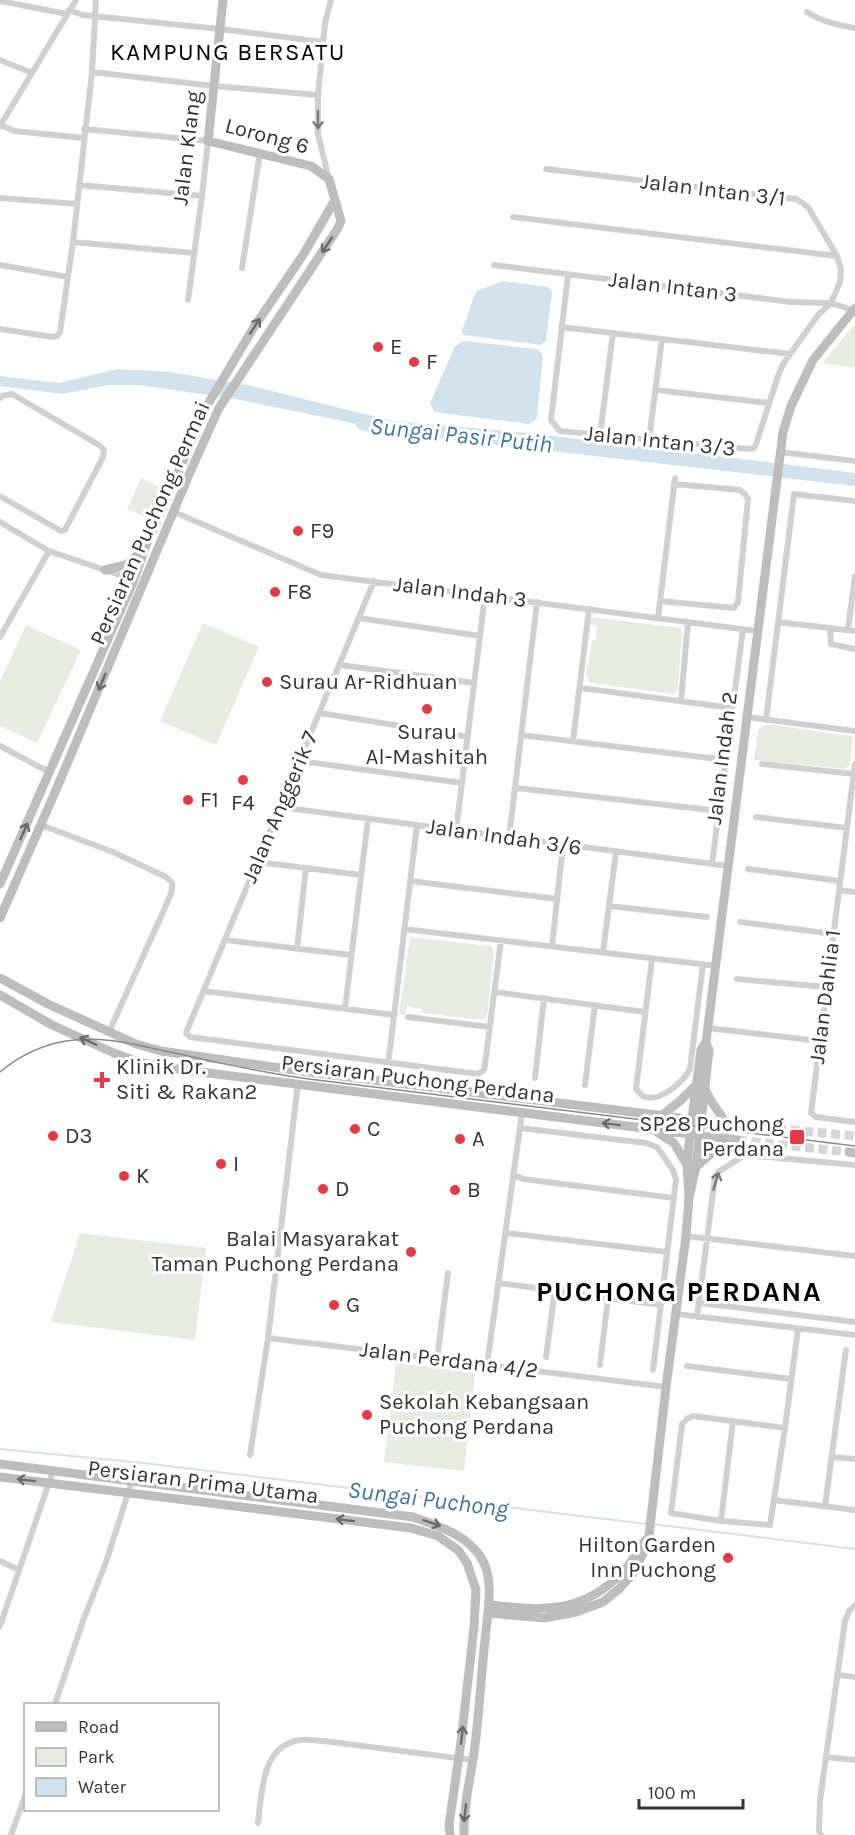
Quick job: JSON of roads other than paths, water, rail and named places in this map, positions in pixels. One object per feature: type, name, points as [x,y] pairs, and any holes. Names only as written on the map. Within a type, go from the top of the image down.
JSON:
[{"type":"street","points":[[76,0],[2,126],[15,131],[84,138]]},
{"type":"street","points":[[0,329],[57,336],[60,332],[73,242],[92,72],[96,0]]},
{"type":"street","name":"Jalan Klang","points":[[188,300],[202,196],[223,0]]},
{"type":"street","points":[[331,0],[323,42],[318,95],[318,134],[335,200]]},
{"type":"street","points":[[0,1],[83,15],[323,42]]},
{"type":"street","points":[[807,12],[817,19],[855,28]]},
{"type":"street","points":[[0,60],[32,73]]},
{"type":"street","points":[[92,72],[318,95]]},
{"type":"street","name":"Lorong 6","points":[[84,129],[207,141],[311,166],[329,179]]},
{"type":"street","points":[[242,268],[260,153]]},
{"type":"street","name":"Jalan Intan 3/1","points":[[546,169],[796,200],[808,207],[837,256],[841,270],[840,282],[831,303]]},
{"type":"street","points":[[79,185],[202,196]]},
{"type":"street","points":[[0,198],[77,204]]},
{"type":"street","name":"Persiaran Puchong Permai","points":[[0,884],[212,398],[255,327],[303,255],[335,200]]},
{"type":"street","name":"Persiaran Puchong Permai","points":[[0,918],[190,470],[225,398],[338,228],[341,221],[335,200]]},
{"type":"street","points":[[513,218],[837,256]]},
{"type":"street","points":[[73,242],[194,253]]},
{"type":"street","points":[[0,265],[68,277]]},
{"type":"street","name":"Jalan Intan 3","points":[[494,265],[804,304],[831,303],[853,309]]},
{"type":"street","name":"Jalan Intan 3/3","points":[[568,275],[551,420],[560,431],[748,450],[754,448],[778,376],[790,354],[818,315],[831,303]]},
{"type":"street","name":"Jalan Indah 2","points":[[488,1609],[544,1618],[576,1612],[603,1602],[632,1575],[648,1544],[686,1236],[694,1135],[700,1086],[709,1050],[706,1042],[783,432],[791,406],[813,360],[853,309]]},
{"type":"street","points":[[561,327],[790,354]]},
{"type":"street","points":[[600,435],[613,333]]},
{"type":"street","points":[[649,439],[662,339]]},
{"type":"street","points":[[656,390],[769,403]]},
{"type":"street","points":[[0,398],[12,394],[104,450],[103,457],[65,530],[61,531],[0,496]]},
{"type":"street","points":[[779,457],[855,462]]},
{"type":"street","points":[[105,570],[126,565],[147,544],[159,524],[174,512],[170,504],[176,477]]},
{"type":"street","points":[[658,618],[660,601],[675,481],[740,490],[748,499],[738,602],[734,608],[660,601]]},
{"type":"street","points":[[766,720],[795,494],[855,501]]},
{"type":"street","name":"Jalan Indah 3","points":[[174,512],[321,575],[757,631]]},
{"type":"street","points":[[0,522],[49,551],[134,580]]},
{"type":"street","points":[[0,637],[49,551]]},
{"type":"street","points":[[134,606],[134,580],[156,554]]},
{"type":"street","points":[[778,622],[852,630],[855,576]]},
{"type":"street","name":"Jalan Anggerik 7","points":[[374,581],[186,1033],[190,1037],[388,1063]]},
{"type":"street","points":[[456,831],[485,595]]},
{"type":"street","points":[[509,837],[537,602]]},
{"type":"street","points":[[573,741],[589,609]]},
{"type":"street","points":[[359,618],[480,636]]},
{"type":"street","points":[[681,701],[688,622]]},
{"type":"street","points":[[830,628],[831,644],[855,649]]},
{"type":"street","points":[[712,864],[743,629]]},
{"type":"street","points":[[340,665],[474,683]]},
{"type":"street","points":[[580,688],[732,708]]},
{"type":"street","points":[[320,713],[468,737]]},
{"type":"street","points":[[747,717],[855,731]]},
{"type":"street","points":[[521,735],[726,760]]},
{"type":"street","points":[[0,746],[49,772]]},
{"type":"street","points":[[300,761],[462,783]]},
{"type":"street","points":[[762,764],[854,774]]},
{"type":"street","name":"Jalan Dahlia 1","points":[[855,764],[811,1113],[816,1117],[855,1122]]},
{"type":"street","points":[[516,789],[719,812]]},
{"type":"street","name":"Jalan Indah 3/6","points":[[280,807],[728,866]]},
{"type":"street","points":[[756,817],[847,828]]},
{"type":"street","points":[[345,1009],[368,819]]},
{"type":"street","points":[[41,825],[113,852],[166,877],[172,883],[172,891],[164,912],[110,1032]]},
{"type":"street","points":[[386,1082],[417,825]]},
{"type":"street","points":[[552,946],[563,845]]},
{"type":"street","points":[[603,952],[616,852]]},
{"type":"street","points":[[258,862],[361,875]]},
{"type":"street","points":[[297,949],[306,868]]},
{"type":"street","points":[[748,869],[840,881]]},
{"type":"street","points":[[410,881],[557,899]]},
{"type":"street","points":[[839,890],[855,892]]},
{"type":"street","points":[[609,906],[707,917]]},
{"type":"street","points":[[740,922],[833,934]]},
{"type":"street","points":[[404,929],[717,966]]},
{"type":"street","points":[[225,940],[351,955]]},
{"type":"street","points":[[388,1063],[478,1074],[484,1070],[501,940]]},
{"type":"street","points":[[652,959],[636,1089],[643,1096],[655,1097],[667,1092],[690,1069],[703,964]]},
{"type":"street","name":"Persiaran Puchong Perdana","points":[[0,978],[48,1004],[135,1044],[161,1051],[386,1082],[732,1125],[700,1086]]},
{"type":"street","points":[[737,979],[826,987]]},
{"type":"street","points":[[204,991],[394,1015]]},
{"type":"street","points":[[495,992],[645,1012]]},
{"type":"street","name":"Persiaran Puchong Perdana","points":[[0,995],[52,1025],[138,1062],[169,1068],[735,1140],[722,1144],[692,1166]]},
{"type":"street","points":[[535,1078],[544,998]]},
{"type":"street","points":[[585,1085],[595,1005]]},
{"type":"street","points":[[408,1017],[490,1027]]},
{"type":"street","points":[[708,1028],[819,1041]]},
{"type":"street","points":[[250,1455],[268,1338],[298,1083]]},
{"type":"street","points":[[660,1117],[700,1086]]},
{"type":"street","points":[[487,1365],[522,1113]]},
{"type":"street","points":[[520,1128],[646,1143],[657,1147],[673,1170],[676,1180],[653,1370]]},
{"type":"street","points":[[653,1130],[674,1143],[692,1166]]},
{"type":"street","points":[[698,1317],[715,1177],[718,1172],[745,1155],[855,1165]]},
{"type":"street","points":[[514,1175],[523,1179],[674,1198]]},
{"type":"street","points":[[506,1233],[667,1252]]},
{"type":"street","points":[[686,1236],[855,1256]]},
{"type":"street","points":[[437,1359],[448,1273]]},
{"type":"street","points":[[499,1283],[661,1305]]},
{"type":"street","points":[[546,1357],[555,1290]]},
{"type":"street","points":[[600,1365],[608,1298]]},
{"type":"street","points":[[699,1303],[855,1322]]},
{"type":"street","points":[[676,1314],[855,1335]]},
{"type":"street","points":[[785,1428],[693,1416],[687,1419],[682,1424],[671,1513],[721,1521],[770,1525],[785,1428],[798,1329]]},
{"type":"street","name":"Jalan Perdana 4/2","points":[[268,1338],[666,1387]]},
{"type":"street","points":[[825,1506],[846,1350]]},
{"type":"street","points":[[687,1366],[791,1379]]},
{"type":"street","points":[[721,1521],[734,1421]]},
{"type":"street","points":[[832,1456],[855,1459]]},
{"type":"street","name":"Persiaran Prima Utama","points":[[0,1464],[413,1517],[444,1527],[462,1539],[476,1551],[485,1564],[488,1586],[486,1630],[472,1761],[463,1820],[464,1835]]},
{"type":"street","points":[[0,1625],[53,1471]]},
{"type":"street","name":"Persiaran Prima Utama","points":[[0,1477],[411,1528],[438,1536],[458,1551],[467,1563],[476,1590],[459,1760],[449,1825],[450,1835]]},
{"type":"street","points":[[55,1703],[106,1562],[132,1480]]},
{"type":"street","points":[[774,1500],[855,1510]]},
{"type":"street","points":[[0,1561],[19,1570]]},
{"type":"street","points":[[486,1630],[505,1611],[488,1586]]},
{"type":"street","points":[[474,1627],[488,1609],[476,1590]]},
{"type":"street","points":[[821,1835],[819,1831],[820,1800],[845,1621],[849,1611],[855,1605]]},
{"type":"street","points":[[839,1675],[855,1677]]},
{"type":"street","points":[[258,1823],[268,1764],[277,1751],[291,1742],[324,1741],[472,1761]]},
{"type":"street","points":[[826,1757],[855,1760]]},
{"type":"street","points":[[11,1835],[24,1799]]},
{"type":"water","points":[[503,281],[548,287],[552,292],[546,341],[541,345],[464,335],[462,331],[477,291]]},
{"type":"water","points":[[464,341],[536,349],[541,352],[543,357],[537,417],[534,421],[529,424],[434,412],[430,403],[455,346]]},
{"type":"water","points":[[117,369],[170,372],[252,386],[393,421],[529,433],[855,473],[855,486],[405,434],[236,399],[139,385],[108,385],[62,394],[0,386],[0,376],[59,383]]},
{"type":"waterway","name":"Sungai Pasir Putih","points":[[362,424],[389,431],[407,431]]},
{"type":"waterway","name":"Sungai Puchong","points":[[0,1449],[143,1463],[647,1524]]},
{"type":"waterway","name":"Sungai Puchong","points":[[652,1524],[855,1549]]},
{"type":"tunnel","points":[[737,1125],[855,1136]]},
{"type":"tunnel","points":[[738,1140],[849,1152]]},
{"type":"tram line","points":[[0,1072],[23,1056],[48,1045],[79,1039],[105,1040],[291,1077],[855,1146]]},
{"type":"place","name":"E","points":[[378,347]]},
{"type":"place","name":"F","points":[[414,362]]},
{"type":"place","name":"F9","points":[[298,531]]},
{"type":"place","name":"F8","points":[[275,592]]},
{"type":"place","name":"Surau Ar-Ridhuan","points":[[267,682]]},
{"type":"place","name":"Surau Al-Mashitah","points":[[427,709]]},
{"type":"place","name":"F4","points":[[243,780]]},
{"type":"place","name":"F1","points":[[188,800]]},
{"type":"place","name":"Klinik Dr. Siti & Rakan2","points":[[102,1080]]},
{"type":"place","name":"C","points":[[355,1129]]},
{"type":"place","name":"D3","points":[[53,1136]]},
{"type":"place","name":"SP28 Puchong Perdana","points":[[797,1137]]},
{"type":"place","name":"A","points":[[460,1139]]},
{"type":"place","name":"I","points":[[221,1164]]},
{"type":"place","name":"K","points":[[124,1176]]},
{"type":"place","name":"D","points":[[323,1189]]},
{"type":"place","name":"B","points":[[455,1190]]},
{"type":"place","name":"Balai Masyarakat Taman Puchong Perdana","points":[[411,1252]]},
{"type":"place","name":"G","points":[[334,1305]]},
{"type":"place","name":"Sekolah Kebangsaan Puchong Perdana","points":[[367,1415]]},
{"type":"place","name":"Hilton Garden Inn Puchong","points":[[728,1558]]},
{"type":"district","name":"KAMPUNG BERSATU","points":[[228,52]]},
{"type":"district","name":"PUCHONG PERDANA","points":[[679,1291]]}]
